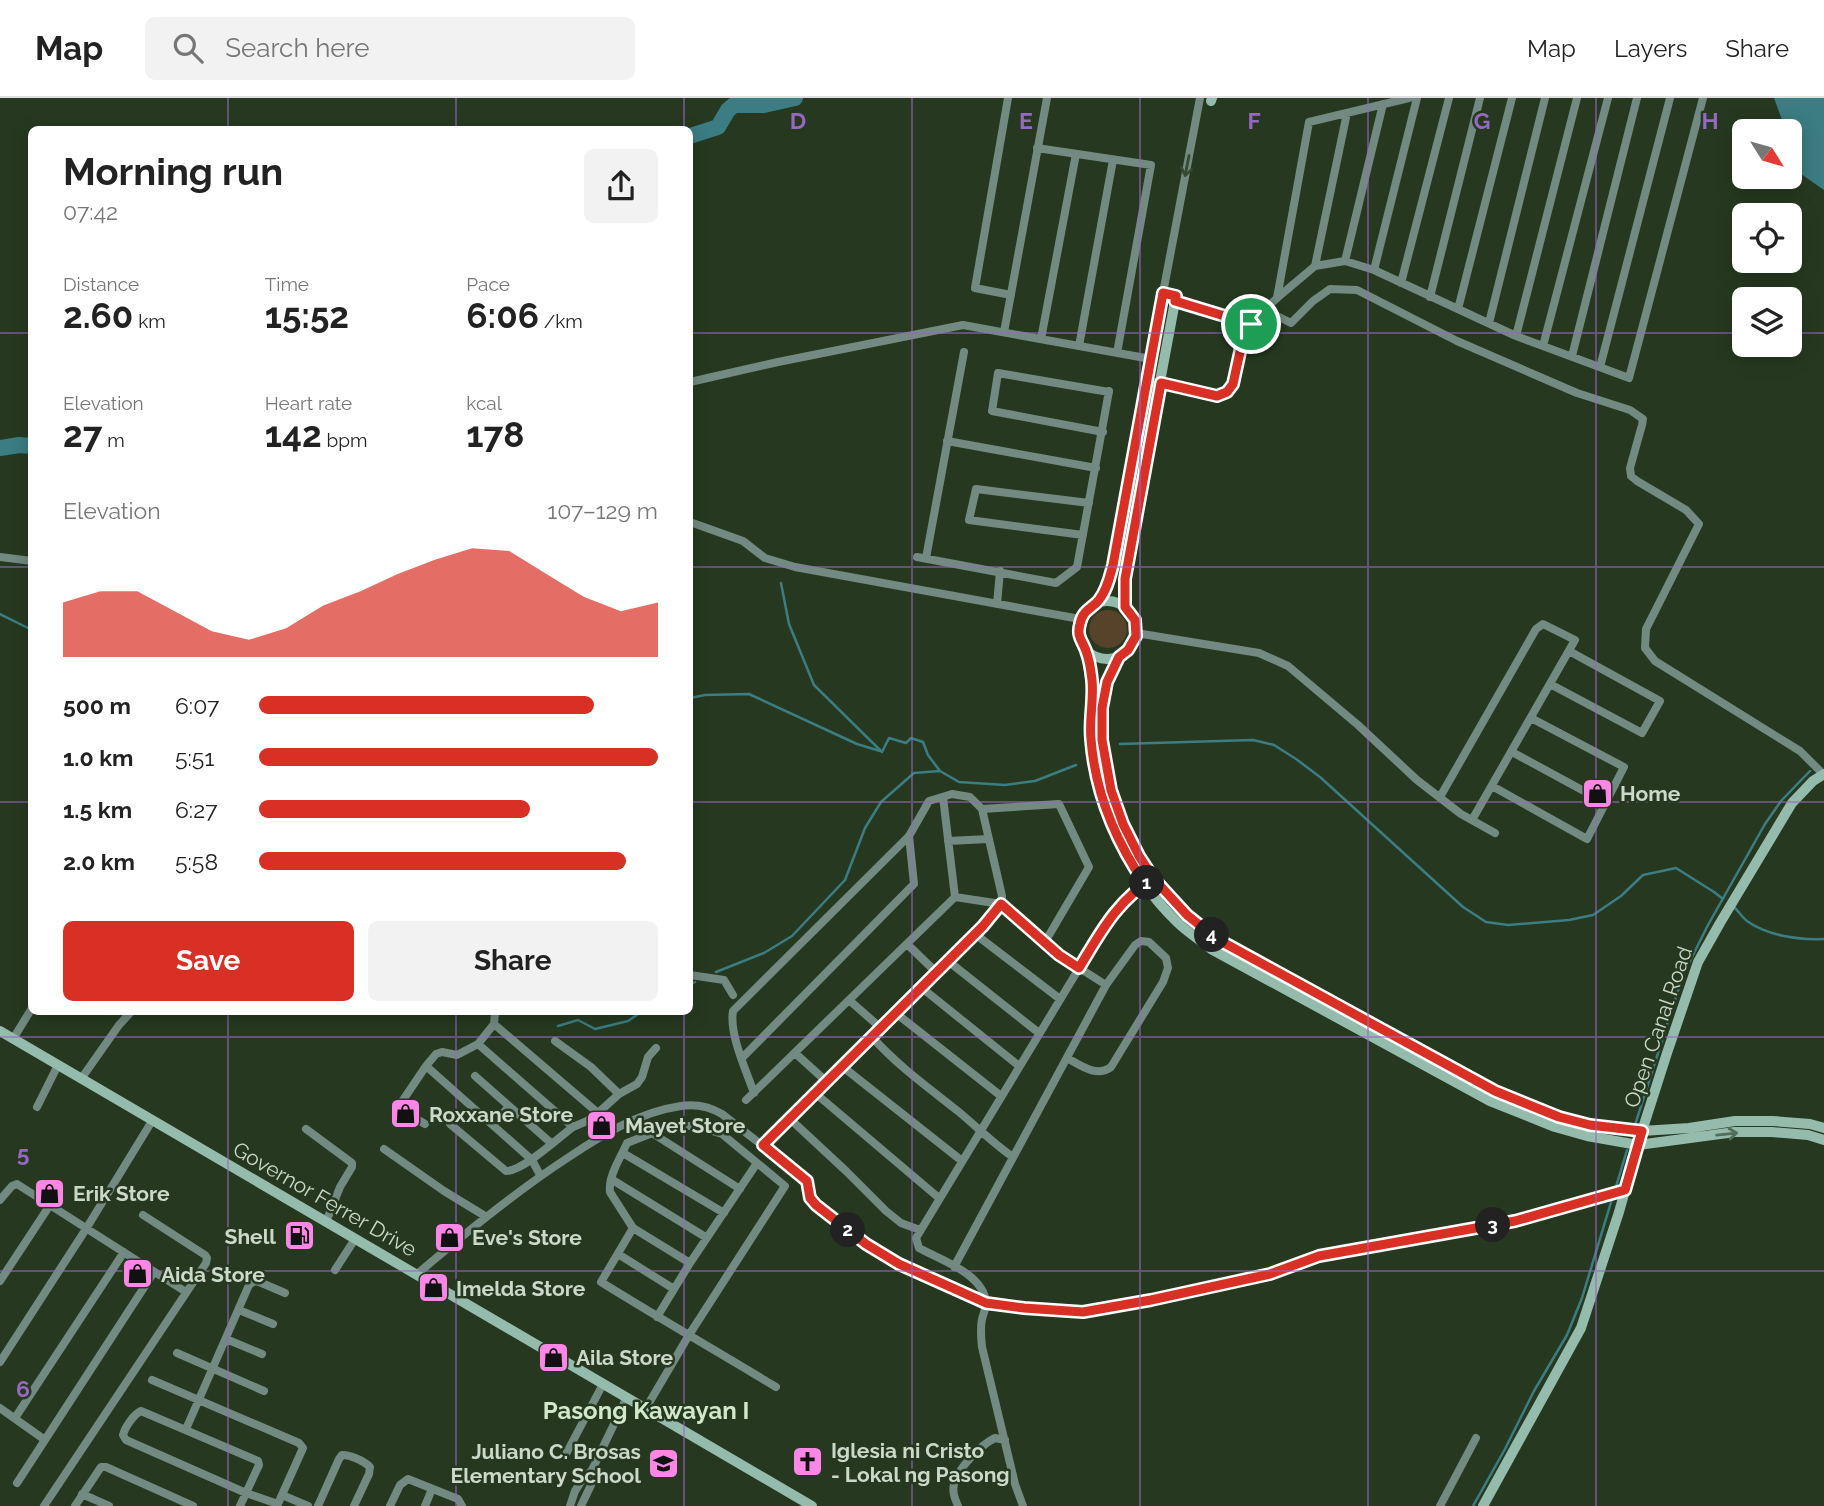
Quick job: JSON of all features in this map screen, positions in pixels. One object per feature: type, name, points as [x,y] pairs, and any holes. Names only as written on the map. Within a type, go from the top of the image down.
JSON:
[{"type":"main road","points":[[1098,602],[1108,583],[1113,565],[1163,293],[1176,298],[1126,564],[1125,607]]},
{"type":"main road","points":[[1824,1128],[1773,1121],[1735,1121],[1642,1131],[1580,1123],[1559,1117],[1495,1091],[1217,939],[1187,915],[1150,881],[1130,862],[1112,828],[1100,793],[1091,740],[1092,682],[1087,651],[1079,637],[1080,620],[1089,607],[1098,602],[1109,601],[1125,607],[1135,620],[1136,633],[1132,646],[1119,657],[1107,682],[1102,708],[1102,740],[1111,790],[1123,824],[1150,881],[1152,894],[1178,923],[1211,949],[1490,1101],[1555,1127],[1638,1145],[1735,1132],[1772,1132],[1824,1139]]},
{"type":"main road","points":[[1087,651],[1102,659],[1119,657]]},
{"type":"main road","name":"Open Canal Road","points":[[1483,1506],[1581,1328],[1698,962],[1792,803],[1823,774]]},
{"type":"main road","name":"Governor Ferrer Drive","points":[[0,1031],[812,1506]]},
{"type":"street","points":[[1009,98],[975,288],[1011,295]]},
{"type":"street","points":[[1004,332],[1047,98]]},
{"type":"street","points":[[1277,298],[1309,122],[1409,98]]},
{"type":"street","points":[[1374,270],[1417,98]]},
{"type":"street","points":[[1401,283],[1449,98]]},
{"type":"street","points":[[1430,297],[1480,98]]},
{"type":"street","points":[[1458,309],[1512,98]]},
{"type":"street","points":[[1489,323],[1545,98]]},
{"type":"street","points":[[1516,335],[1577,98]]},
{"type":"street","points":[[1543,346],[1608,98]]},
{"type":"street","points":[[1572,356],[1637,98]]},
{"type":"street","points":[[1600,367],[1670,98]]},
{"type":"street","points":[[1147,381],[1217,396],[1227,392],[1233,384],[1245,329],[1315,266],[1345,261],[1374,270],[1516,335],[1629,378],[1703,98]]},
{"type":"street","points":[[1163,293],[1206,99]]},
{"type":"street","points":[[1345,261],[1383,104]]},
{"type":"street","points":[[1315,266],[1346,113]]},
{"type":"street","points":[[1037,148],[1151,165],[1117,353]]},
{"type":"street","points":[[1041,339],[1076,154]]},
{"type":"street","points":[[1079,346],[1114,160]]},
{"type":"street","points":[[1265,310],[1291,323],[1313,301],[1330,289],[1356,290],[1457,341],[1577,393],[1639,415],[1643,419],[1630,468],[1631,476],[1686,510],[1699,524],[1646,629],[1645,649],[1655,661],[1800,751],[1823,774]]},
{"type":"street","points":[[1176,298],[1251,324]]},
{"type":"street","points":[[693,381],[963,324],[1151,359]]},
{"type":"street","points":[[964,352],[921,557],[1056,583],[1077,568],[1103,432],[1109,392],[998,373],[992,411],[1103,432]]},
{"type":"street","points":[[947,441],[1096,468]]},
{"type":"street","points":[[1083,535],[969,520],[976,489],[1089,503]]},
{"type":"street","points":[[693,524],[743,541],[765,558],[795,567],[1080,620]]},
{"type":"street","points":[[0,557],[28,560]]},
{"type":"street","points":[[997,604],[1000,571]]},
{"type":"street","points":[[1440,797],[1536,629],[1543,624],[1575,640],[1472,820]]},
{"type":"street","points":[[1136,633],[1259,653],[1288,666],[1461,814],[1495,833]]},
{"type":"street","points":[[1550,684],[1642,733],[1660,701],[1569,651]]},
{"type":"street","points":[[1492,786],[1587,838],[1624,767],[1531,718]]},
{"type":"street","points":[[1511,752],[1605,803]]},
{"type":"street","points":[[754,1093],[732,1020],[733,1011],[909,836],[929,801],[952,794],[970,797],[982,809],[1002,896],[1001,904],[897,1014],[763,1145]]},
{"type":"street","points":[[943,797],[955,897]]},
{"type":"street","points":[[982,809],[1059,804],[1089,867],[1045,942]]},
{"type":"street","points":[[742,1058],[914,884],[909,836]]},
{"type":"street","points":[[948,841],[989,839]]},
{"type":"street","points":[[1023,1506],[982,1347],[981,1329],[986,1303],[981,1289],[976,1281],[919,1248],[916,1238],[1104,926],[1125,901],[1150,881]]},
{"type":"street","points":[[955,897],[1001,904],[1059,955],[1106,985]]},
{"type":"street","points":[[747,1100],[955,897]]},
{"type":"street","points":[[975,934],[1060,999]]},
{"type":"street","points":[[954,1267],[1106,985],[1135,945],[1141,941],[1149,942],[1166,958],[1168,968],[1163,982],[1111,1067],[1105,1072],[1097,1072],[1067,1058]]},
{"type":"street","points":[[907,944],[936,973]]},
{"type":"street","points":[[948,961],[1039,1033]]},
{"type":"street","points":[[693,975],[724,980],[733,995]]},
{"type":"street","points":[[922,988],[1019,1066]]},
{"type":"street","points":[[849,1000],[882,1029]]},
{"type":"street","points":[[897,1014],[1001,1096]]},
{"type":"street","points":[[13,1039],[28,1015]]},
{"type":"street","points":[[81,1079],[128,1015]]},
{"type":"street","points":[[425,1124],[399,1107],[436,1054],[442,1052],[457,1055],[478,1044],[494,1024],[495,1015]]},
{"type":"street","points":[[494,1024],[598,1113]]},
{"type":"street","points":[[873,1038],[889,1056],[1013,1157]]},
{"type":"street","points":[[555,1041],[591,1067],[619,1094]]},
{"type":"street","points":[[478,1044],[573,1127]]},
{"type":"street","points":[[450,1124],[506,1171],[512,1171],[532,1160],[573,1127],[587,1121],[619,1094],[637,1084],[648,1057],[656,1048]]},
{"type":"street","points":[[795,1053],[827,1082]]},
{"type":"street","points":[[37,1107],[58,1065]]},
{"type":"street","points":[[426,1066],[532,1160],[540,1175]]},
{"type":"street","points":[[843,1067],[962,1161]]},
{"type":"street","points":[[475,1076],[551,1143]]},
{"type":"street","points":[[815,1093],[939,1198]]},
{"type":"street","points":[[493,1125],[509,1106]]},
{"type":"street","points":[[416,1275],[485,1216],[540,1175],[600,1137],[646,1115],[681,1106],[711,1108],[722,1114],[807,1181],[810,1198],[816,1205],[866,1244],[899,1264],[986,1303],[1024,1308],[1083,1312],[1151,1300],[1270,1274],[1319,1256],[1515,1221],[1625,1190]]},
{"type":"street","points":[[789,1118],[886,1212],[901,1223],[920,1230]]},
{"type":"street","points":[[0,1362],[152,1121]]},
{"type":"street","points":[[646,1409],[689,1335],[785,1186],[722,1133],[697,1126],[670,1126],[627,1143],[611,1179],[610,1192],[633,1228],[690,1263]]},
{"type":"street","points":[[306,1129],[352,1163],[326,1222]]},
{"type":"street","points":[[652,1133],[740,1189]]},
{"type":"street","points":[[384,1149],[485,1216]]},
{"type":"street","points":[[623,1153],[723,1213]]},
{"type":"street","points":[[657,1317],[757,1163]]},
{"type":"street","points":[[611,1179],[707,1238]]},
{"type":"street","points":[[0,1200],[17,1184],[186,1292]]},
{"type":"street","points":[[0,1281],[50,1205]]},
{"type":"street","points":[[44,1506],[207,1258],[143,1215]]},
{"type":"street","points":[[633,1228],[601,1282],[776,1387]]},
{"type":"street","points":[[335,1270],[355,1239]]},
{"type":"street","points":[[15,1418],[124,1252]]},
{"type":"street","points":[[618,1254],[674,1289]]},
{"type":"street","points":[[17,1482],[154,1272]]},
{"type":"street","points":[[186,1429],[249,1285],[257,1281],[285,1293]]},
{"type":"street","points":[[239,1310],[273,1324]]},
{"type":"street","points":[[226,1339],[262,1354]]},
{"type":"street","points":[[177,1353],[264,1391]]},
{"type":"street","points":[[152,1380],[299,1443],[303,1448],[278,1505],[246,1493],[126,1440],[123,1435],[138,1412],[142,1411],[186,1429],[257,1461],[259,1465],[246,1493],[240,1506]]},
{"type":"street","points":[[566,1454],[603,1384]]},
{"type":"street","points":[[570,1506],[575,1491],[592,1470],[627,1397]]},
{"type":"street","points":[[0,1408],[45,1440]]},
{"type":"street","points":[[1440,1506],[1476,1437]]},
{"type":"street","points":[[958,1506],[953,1485],[963,1468],[986,1443],[995,1438],[1005,1440]]},
{"type":"street","points":[[318,1506],[342,1455],[366,1463],[370,1467],[354,1506]]},
{"type":"street","points":[[75,1506],[101,1467],[193,1506]]},
{"type":"street","points":[[582,1506],[591,1486],[592,1470]]},
{"type":"street","points":[[390,1506],[400,1485],[408,1479],[458,1499],[462,1506]]},
{"type":"street","points":[[425,1506],[432,1489]]},
{"type":"street","points":[[82,1494],[109,1506]]},
{"type":"street","points":[[282,1495],[308,1506]]},
{"type":"shaded area","points":[[1108,610],[1121,616],[1127,629],[1121,642],[1108,648],[1095,642],[1089,629],[1095,616]]},
{"type":"water","points":[[1774,98],[1824,98],[1824,190],[1802,175],[1802,119],[1782,119]]},
{"type":"waterway","points":[[693,135],[718,127],[734,105],[764,105],[795,98]]},
{"type":"waterway","points":[[0,448],[28,446]]},
{"type":"waterway","points":[[781,583],[789,624],[814,685],[882,752],[889,738],[906,743],[911,738],[923,742],[928,755],[940,771],[959,782],[1005,785],[1035,781],[1076,765]]},
{"type":"waterway","points":[[0,614],[28,628]]},
{"type":"waterway","points":[[693,697],[749,694],[857,744],[880,751]]},
{"type":"waterway","points":[[1120,744],[1253,740],[1274,745],[1320,777],[1463,907],[1486,922],[1508,925],[1569,920],[1593,915],[1621,896],[1643,875],[1676,868],[1723,899]]},
{"type":"waterway","points":[[716,972],[764,953],[792,936],[845,880],[865,828],[881,802],[914,773],[940,771]]},
{"type":"waterway","points":[[1635,1125],[1683,975],[1765,824],[1781,801],[1810,771]]},
{"type":"waterway","points":[[1735,908],[1747,921],[1774,934],[1824,939]]},
{"type":"waterway","points":[[558,1026],[578,1020],[595,1029],[628,1021],[637,1015]]},
{"type":"waterway","points":[[1615,1190],[1627,1150]]},
{"type":"waterway","points":[[1473,1506],[1567,1335],[1582,1298],[1612,1199]]},
{"type":"place","name":"Home","points":[[1597,793]]},
{"type":"place","name":"Roxxane Store","points":[[406,1114]]},
{"type":"place","name":"Mayet Store","points":[[602,1125]]},
{"type":"place","name":"Erik Store","points":[[50,1193]]},
{"type":"place","name":"Shell","points":[[299,1236]]},
{"type":"place","name":"Eve's Store","points":[[449,1237]]},
{"type":"place","name":"Aida Store","points":[[138,1274]]},
{"type":"place","name":"Imelda Store","points":[[433,1288]]},
{"type":"place","name":"Aila Store","points":[[553,1357]]},
{"type":"place","name":"Iglesia ni Cristo - Lokal ng Pasong","points":[[808,1462]]},
{"type":"place","name":"Juliano C. Brosas Elementary School","points":[[664,1463]]},
{"type":"district","name":"Pasong Kawayan I","points":[[646,1410]]},
{"type":"route","points":[[1251,324],[1175,301],[1176,296],[1163,293],[1113,565],[1108,583],[1098,602],[1085,611],[1079,629],[1079,637],[1087,651],[1092,682],[1091,740],[1100,793],[1112,828],[1145,884],[1154,879],[1187,915],[1217,939],[1495,1091],[1559,1117],[1590,1125],[1642,1131],[1625,1190],[1515,1221],[1319,1256],[1270,1274],[1083,1312],[986,1303],[899,1264],[866,1244],[812,1202],[807,1181],[763,1145],[873,1038],[983,926],[1001,904],[1059,955],[1079,968],[1104,926],[1125,901],[1154,879],[1123,824],[1111,790],[1102,740],[1102,708],[1107,682],[1119,657],[1132,646],[1136,633],[1135,620],[1125,607],[1126,564],[1161,383],[1217,396],[1227,392],[1233,384],[1245,329],[1251,324]]}]
